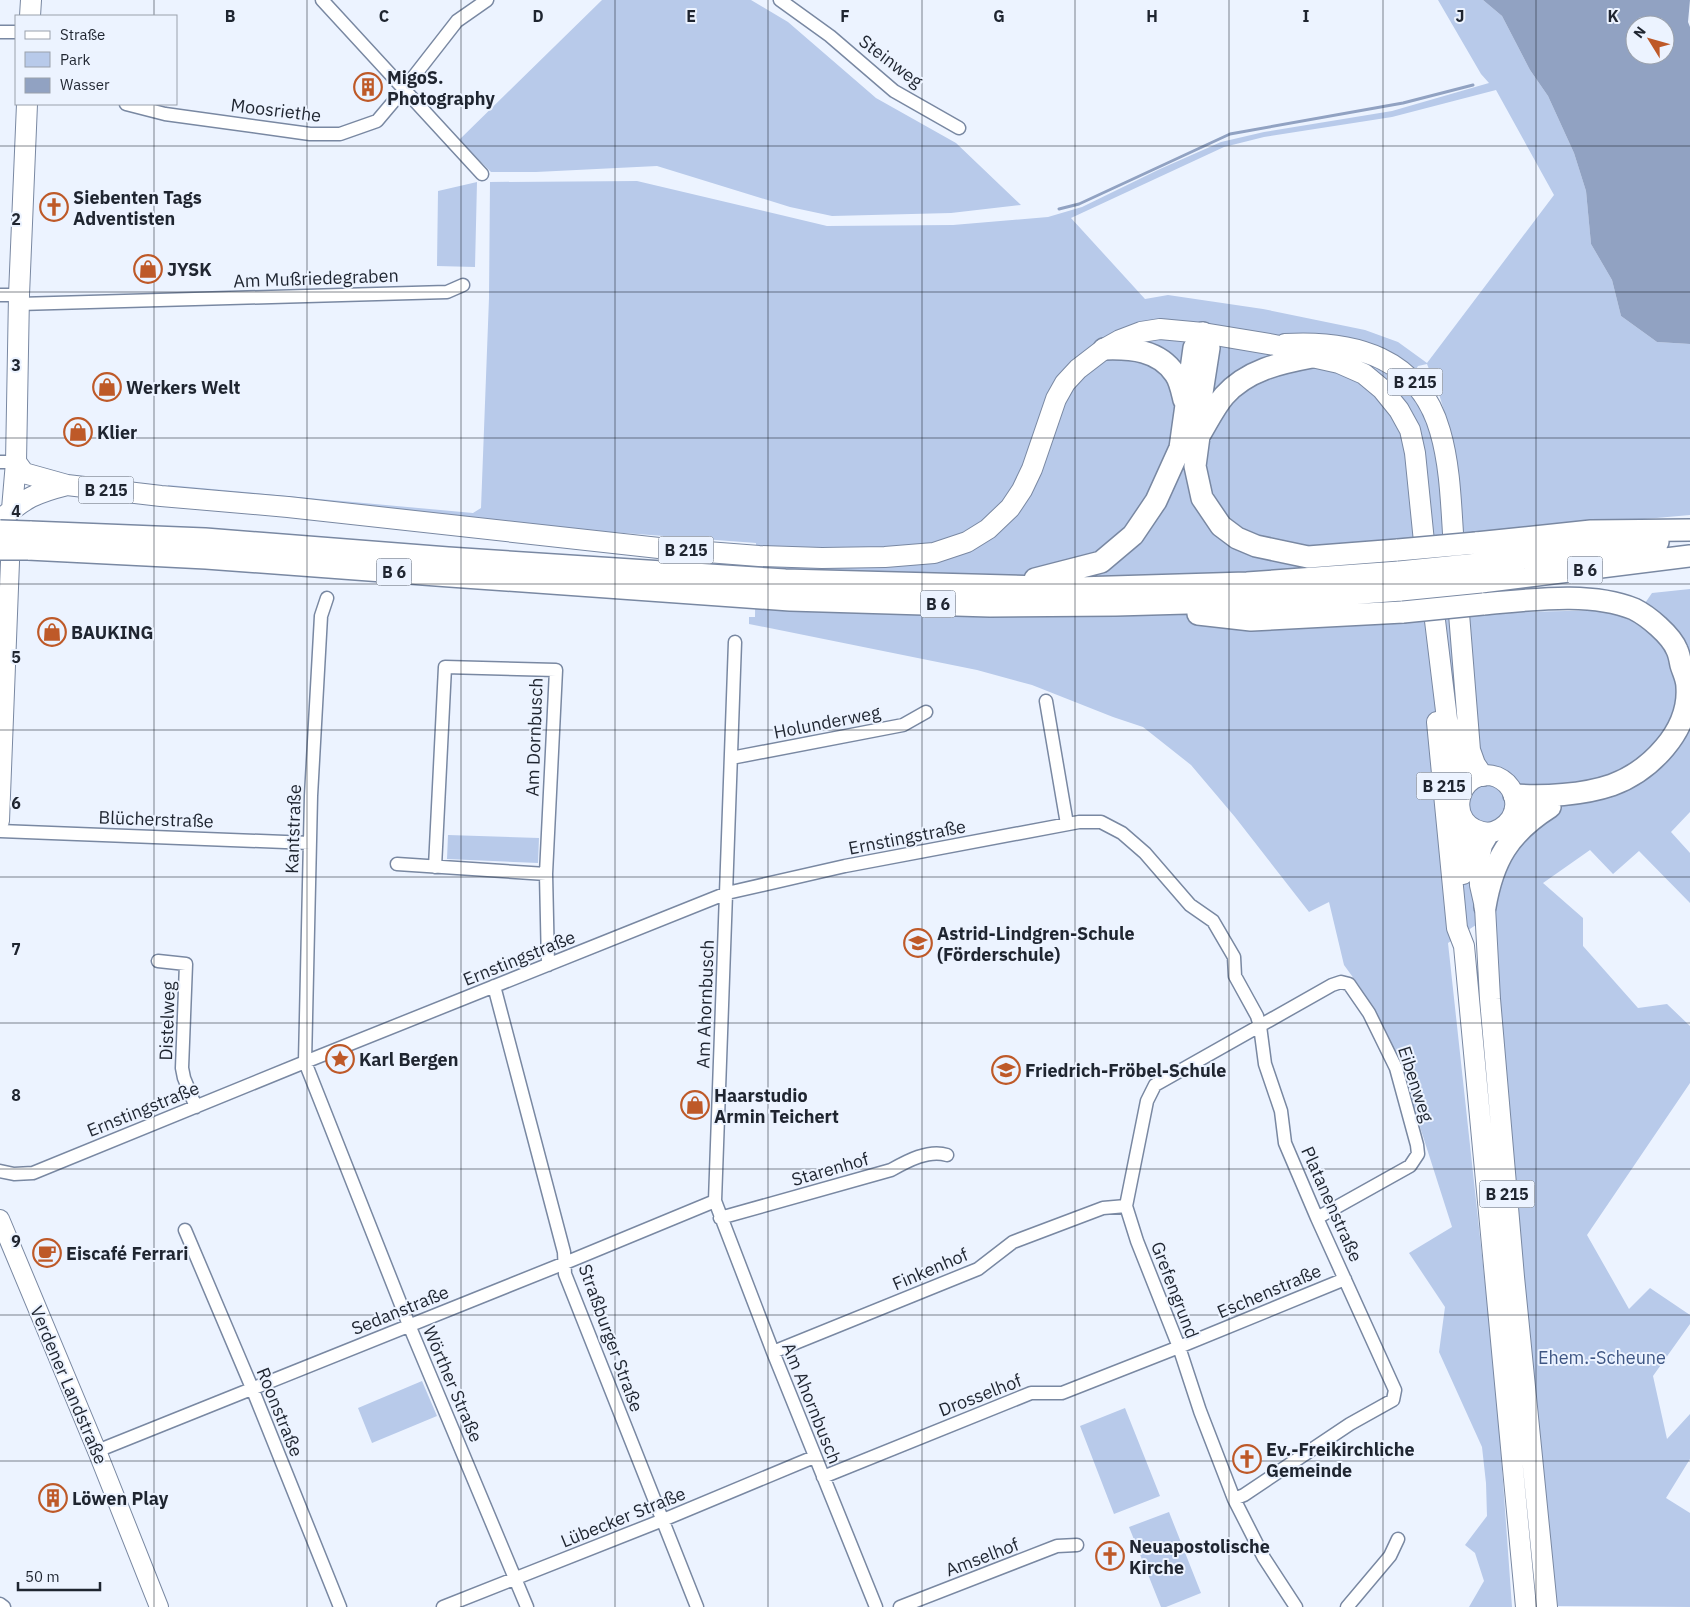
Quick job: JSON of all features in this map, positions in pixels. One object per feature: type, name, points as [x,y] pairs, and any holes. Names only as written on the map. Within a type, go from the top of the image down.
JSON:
[{"type":"highway","points":[[1003,586],[1057,575],[1100,562],[1133,535],[1156,501],[1180,448],[1194,348],[1204,333]]},
{"type":"highway","points":[[1204,333],[1209,348],[1199,412],[1195,466],[1202,498],[1221,526],[1237,538],[1256,546],[1308,557],[1591,531],[1690,530]]},
{"type":"highway","points":[[1104,349],[1133,349],[1148,353],[1164,361],[1176,375],[1186,405]]},
{"type":"highway","points":[[1198,436],[1224,396],[1252,373],[1312,357]]},
{"type":"highway","name":"B 6","points":[[0,531],[29,540],[206,558],[790,600],[990,606],[1116,606],[1258,601],[1400,581],[1690,556]]},
{"type":"highway","name":"B 6","points":[[1480,573],[1611,548],[1690,537]]},
{"type":"highway","name":"B 6","points":[[0,549],[29,540],[205,539],[448,558],[762,579],[1078,588],[1400,581]]},
{"type":"highway","points":[[1116,606],[1252,620],[1403,612],[1554,598],[1611,602],[1635,610],[1655,622],[1677,649],[1687,687],[1685,716],[1670,743],[1644,767],[1612,785],[1573,793],[1536,796],[1514,803]]},
{"type":"highway","points":[[1514,803],[1577,801],[1612,792],[1648,774],[1678,750],[1690,734]]},
{"type":"highway","points":[[1485,907],[1494,868],[1504,849],[1522,828],[1556,803]]},
{"type":"main road","points":[[30,15],[31,0]]},
{"type":"main road","points":[[0,821],[6,515],[13,298],[26,105]]},
{"type":"main road","name":"B 215","points":[[6,515],[37,493],[67,485],[298,508],[668,549],[759,556],[822,558],[884,557],[934,553],[967,542],[988,529],[1010,508],[1022,490],[1032,469],[1056,399],[1065,383],[1078,369],[1104,349],[1141,332],[1160,329],[1204,333],[1274,345],[1339,363],[1364,374],[1382,389],[1399,410],[1410,430],[1415,454],[1428,581],[1432,596],[1447,719],[1451,737],[1475,780]]},
{"type":"main road","name":"B 215","points":[[1274,345],[1314,343],[1358,350],[1398,367],[1415,382],[1426,397],[1440,431],[1447,468],[1470,750],[1475,764],[1475,780]]},
{"type":"main road","points":[[8,462],[24,473],[67,485]]},
{"type":"main road","name":"B 215","points":[[1428,581],[1425,596],[1457,928],[1464,946],[1526,1607]]},
{"type":"main road","name":"B 215","points":[[1514,803],[1505,782],[1491,776],[1475,780],[1461,791],[1459,809],[1461,817],[1466,824],[1473,829],[1489,833],[1482,845],[1479,859],[1480,885],[1485,907],[1490,999],[1511,1237],[1548,1607]]},
{"type":"main road","points":[[1489,833],[1498,831],[1511,820],[1514,803]]},
{"type":"main road","name":"B 215","points":[[1464,946],[1469,929],[1462,862],[1466,824]]},
{"type":"main road","name":"Verdener Landstraße","points":[[0,1219],[97,1451],[159,1607]]},
{"type":"street","points":[[322,0],[482,174]]},
{"type":"street","name":"Moosriethe","points":[[130,105],[165,114],[310,134],[340,134],[377,121],[457,21],[487,0]]},
{"type":"street","name":"Steinweg","points":[[780,0],[830,36],[894,91],[960,128]]},
{"type":"street","points":[[0,32],[15,32]]},
{"type":"street","name":"Am Mußriedegraben","points":[[13,298],[447,292],[463,285]]},
{"type":"street","name":"Kantstraße","points":[[305,1062],[310,843],[321,616],[327,598]]},
{"type":"street","name":"Am Ahornbusch","points":[[735,642],[715,1201],[772,1352],[876,1607]]},
{"type":"street","name":"Am Dornbusch","points":[[435,867],[445,667],[556,670],[546,874],[548,965]]},
{"type":"street","points":[[1046,701],[1068,824]]},
{"type":"street","name":"Holunderweg","points":[[731,758],[903,725],[926,712]]},
{"type":"street","name":"Ernstingstraße","points":[[0,1171],[14,1174],[33,1173],[727,893],[846,866],[1079,822],[1101,822],[1122,833],[1146,853],[1190,904],[1213,921],[1234,957],[1235,976],[1257,1016],[1260,1026]]},
{"type":"street","name":"Blücherstraße","points":[[0,831],[310,843]]},
{"type":"street","points":[[397,864],[546,874]]},
{"type":"street","name":"Distelweg","points":[[158,961],[186,964],[182,1068],[196,1107]]},
{"type":"street","name":"Eibenweg","points":[[1260,1026],[1332,985],[1341,982],[1349,984],[1369,1013],[1396,1068],[1418,1145],[1418,1154],[1415,1160],[1410,1166],[1317,1218]]},
{"type":"street","name":"Straßburger Straße","points":[[494,986],[564,1252],[565,1274],[697,1607]]},
{"type":"street","name":"Grefengrund","points":[[1260,1026],[1155,1085],[1147,1101],[1126,1206],[1137,1241],[1179,1348],[1200,1411],[1234,1499],[1264,1558],[1296,1607]]},
{"type":"street","name":"Platanenstraße","points":[[1234,1499],[1244,1495],[1350,1424],[1393,1400],[1395,1390],[1346,1278],[1317,1218],[1286,1143],[1281,1112],[1265,1064],[1260,1026]]},
{"type":"street","name":"Wörther Straße","points":[[305,1062],[409,1325],[527,1607]]},
{"type":"street","name":"Starenhof","points":[[720,1218],[891,1170],[906,1162],[937,1151],[947,1154]]},
{"type":"street","name":"Sedanstraße","points":[[97,1451],[715,1201]]},
{"type":"street","name":"Finkenhof","points":[[772,1352],[978,1269],[1013,1242],[1103,1208],[1126,1206]]},
{"type":"street","name":"Roonstraße","points":[[185,1230],[252,1388],[340,1607]]},
{"type":"street","name":"Eschenstraße","points":[[1179,1348],[1346,1278]]},
{"type":"street","name":"Drosselhof","points":[[823,1477],[1031,1394],[1062,1393],[1179,1348]]},
{"type":"street","name":"Lübecker Straße","points":[[443,1607],[663,1520],[814,1457]]},
{"type":"street","points":[[1347,1607],[1390,1556],[1398,1540]]},
{"type":"street","name":"Amselhof","points":[[900,1607],[1057,1546],[1076,1545]]},
{"type":"street","points":[[0,1604],[4,1607]]},
{"type":"green space","points":[[602,0],[751,0],[788,22],[876,98],[956,143],[1021,205],[951,213],[832,216],[790,207],[657,166],[536,172],[491,172],[459,140]]},
{"type":"green space","name":"Ehem.-Scheune","points":[[1438,0],[1483,0],[1502,16],[1530,70],[1548,96],[1574,153],[1586,191],[1591,244],[1612,280],[1621,316],[1657,342],[1690,344],[1690,515],[1397,541],[1403,621],[1485,613],[1607,610],[1634,619],[1652,593],[1690,589],[1690,812],[1671,832],[1690,853],[1690,903],[1639,851],[1613,874],[1590,850],[1543,883],[1583,918],[1583,946],[1638,1008],[1667,1004],[1690,1026],[1690,1083],[1587,1235],[1629,1309],[1650,1288],[1690,1315],[1690,1324],[1653,1376],[1667,1439],[1690,1414],[1690,1459],[1666,1498],[1690,1513],[1690,1607],[1556,1606],[1522,1257],[1493,914],[1448,943],[1496,1384],[1512,1607],[1469,1607],[1484,1581],[1475,1553],[1465,1545],[1487,1516],[1482,1447],[1439,1352],[1445,1307],[1409,1253],[1452,1227],[1397,1055],[1360,987],[1344,965],[1329,902],[1309,912],[1235,817],[1191,765],[1143,727],[1032,685],[977,670],[749,624],[749,617],[755,617],[756,543],[478,522],[168,491],[168,485],[473,513],[481,508],[489,298],[490,182],[637,181],[827,226],[953,225],[1048,217],[1082,207],[1221,142],[1264,132],[1392,111],[1489,83],[1481,74]],"holes":[[[1496,90],[1554,195],[1427,363],[1398,342],[1365,330],[1263,309],[1168,295],[1145,299],[1071,218],[1224,147],[1264,137],[1392,117]],[[1427,364],[1439,394],[1448,424],[1415,371],[1418,366]]]},
{"type":"green space","points":[[477,182],[475,267],[437,266],[438,191]]},
{"type":"green space","points":[[448,835],[539,838],[538,863],[447,859]]},
{"type":"green space","points":[[422,1381],[437,1416],[372,1443],[358,1408]]},
{"type":"green space","points":[[1125,1408],[1160,1496],[1114,1514],[1080,1426]]},
{"type":"green space","points":[[1169,1512],[1201,1593],[1166,1607],[1161,1607],[1129,1527]]},
{"type":"water","points":[[1483,0],[1690,0],[1688,22],[1690,27],[1690,344],[1657,342],[1621,316],[1612,280],[1591,244],[1586,191],[1574,153],[1548,96],[1530,70],[1502,16]]},
{"type":"waterway","points":[[1059,209],[1079,204],[1230,134],[1403,103],[1473,85]]},
{"type":"place","name":"MigoS. Photography","points":[[368,87]]},
{"type":"place","name":"Siebenten Tags Adventisten","points":[[54,207]]},
{"type":"place","name":"JYSK","points":[[148,269]]},
{"type":"place","name":"Werkers Welt","points":[[107,387]]},
{"type":"place","name":"Klier","points":[[78,432]]},
{"type":"place","name":"BAUKING","points":[[52,632]]},
{"type":"place","name":"Astrid-Lindgren-Schule (Förderschule)","points":[[918,943]]},
{"type":"place","name":"Karl Bergen","points":[[340,1059]]},
{"type":"place","name":"Friedrich-Fröbel-Schule","points":[[1006,1070]]},
{"type":"place","name":"Haarstudio Armin Teichert","points":[[695,1105]]},
{"type":"place","name":"Eiscafé Ferrari","points":[[47,1253]]},
{"type":"place","name":"Ev.-Freikirchliche Gemeinde","points":[[1247,1459]]},
{"type":"place","name":"Löwen Play","points":[[53,1498]]},
{"type":"place","name":"Neuapostolische Kirche","points":[[1110,1556]]}]
